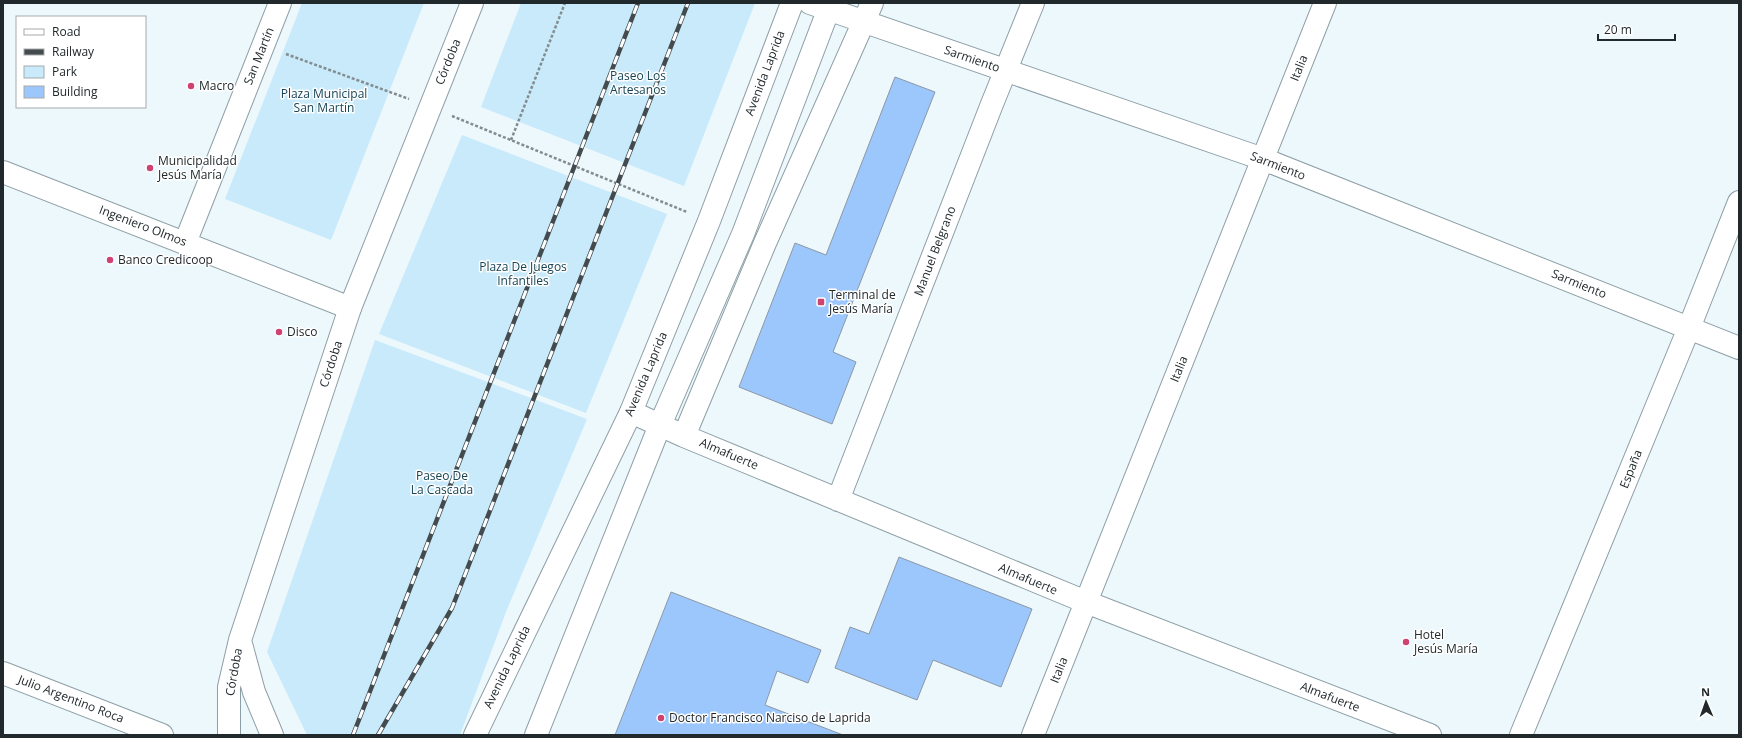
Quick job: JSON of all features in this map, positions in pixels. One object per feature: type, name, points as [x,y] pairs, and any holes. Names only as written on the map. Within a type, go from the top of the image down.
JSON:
[{"type":"street","name":"San Martín","points":[[185,243],[280,3]]},
{"type":"street","name":"Córdoba","points":[[229,735],[229,687],[240,640],[350,308],[472,3]]},
{"type":"street","name":"Avenida Laprida","points":[[475,735],[631,412],[709,221],[792,3]]},
{"type":"street","name":"Manuel Belgrano","points":[[838,500],[1005,70],[1033,3]]},
{"type":"street","name":"Italia","points":[[1033,735],[1325,3]]},
{"type":"street","name":"Sarmiento","points":[[823,5],[868,13],[1005,70],[1263,159],[1739,348]]},
{"type":"street","points":[[536,735],[660,425],[743,234],[823,5]]},
{"type":"street","points":[[684,436],[765,243],[868,13]]},
{"type":"street","name":"Ingeniero Olmos","points":[[3,172],[350,308]]},
{"type":"street","name":"España","points":[[1521,735],[1689,328],[1739,202]]},
{"type":"street","name":"Almafuerte","points":[[631,412],[684,436],[1086,602],[1430,735]]},
{"type":"street","points":[[240,640],[254,692],[272,735]]},
{"type":"street","name":"Julio Argentino Roca","points":[[3,673],[162,735]]},
{"type":"path","points":[[510,140],[565,3]]},
{"type":"path","points":[[263,45],[430,107],[709,221]]},
{"type":"green space","name":"Plaza Municipal San Martín","points":[[302,3],[424,3],[331,240],[225,199]]},
{"type":"green space","name":"Paseo Los Artesanos","points":[[521,3],[755,3],[684,186],[481,107]]},
{"type":"green space","name":"Plaza De Juegos Infantiles","points":[[462,135],[667,214],[586,413],[379,334]]},
{"type":"green space","name":"Paseo De La Cascada","points":[[375,340],[587,419],[506,612],[460,735],[308,735],[267,652]]},
{"type":"building","points":[[895,77],[935,92],[833,352],[856,362],[832,424],[739,387],[795,243],[826,255]]},
{"type":"building","points":[[899,557],[1032,609],[1001,687],[933,660],[917,700],[835,668],[850,627],[869,634]]},
{"type":"building","points":[[671,592],[821,650],[808,683],[777,671],[765,705],[843,735],[615,735]]},
{"type":"railway","points":[[353,735],[638,3]]},
{"type":"railway","points":[[378,735],[452,608],[688,3]]},
{"type":"place","name":"Macro","points":[[191,86]]},
{"type":"place","name":"Municipalidad Jesús María","points":[[150,168]]},
{"type":"place","name":"Banco Credicoop","points":[[110,260]]},
{"type":"place","name":"Terminal de Jesús María","points":[[821,302]]},
{"type":"place","name":"Disco","points":[[279,332]]},
{"type":"place","name":"Hotel Jesús María","points":[[1406,642]]},
{"type":"place","name":"Doctor Francisco Narciso de Laprida","points":[[661,718]]}]
